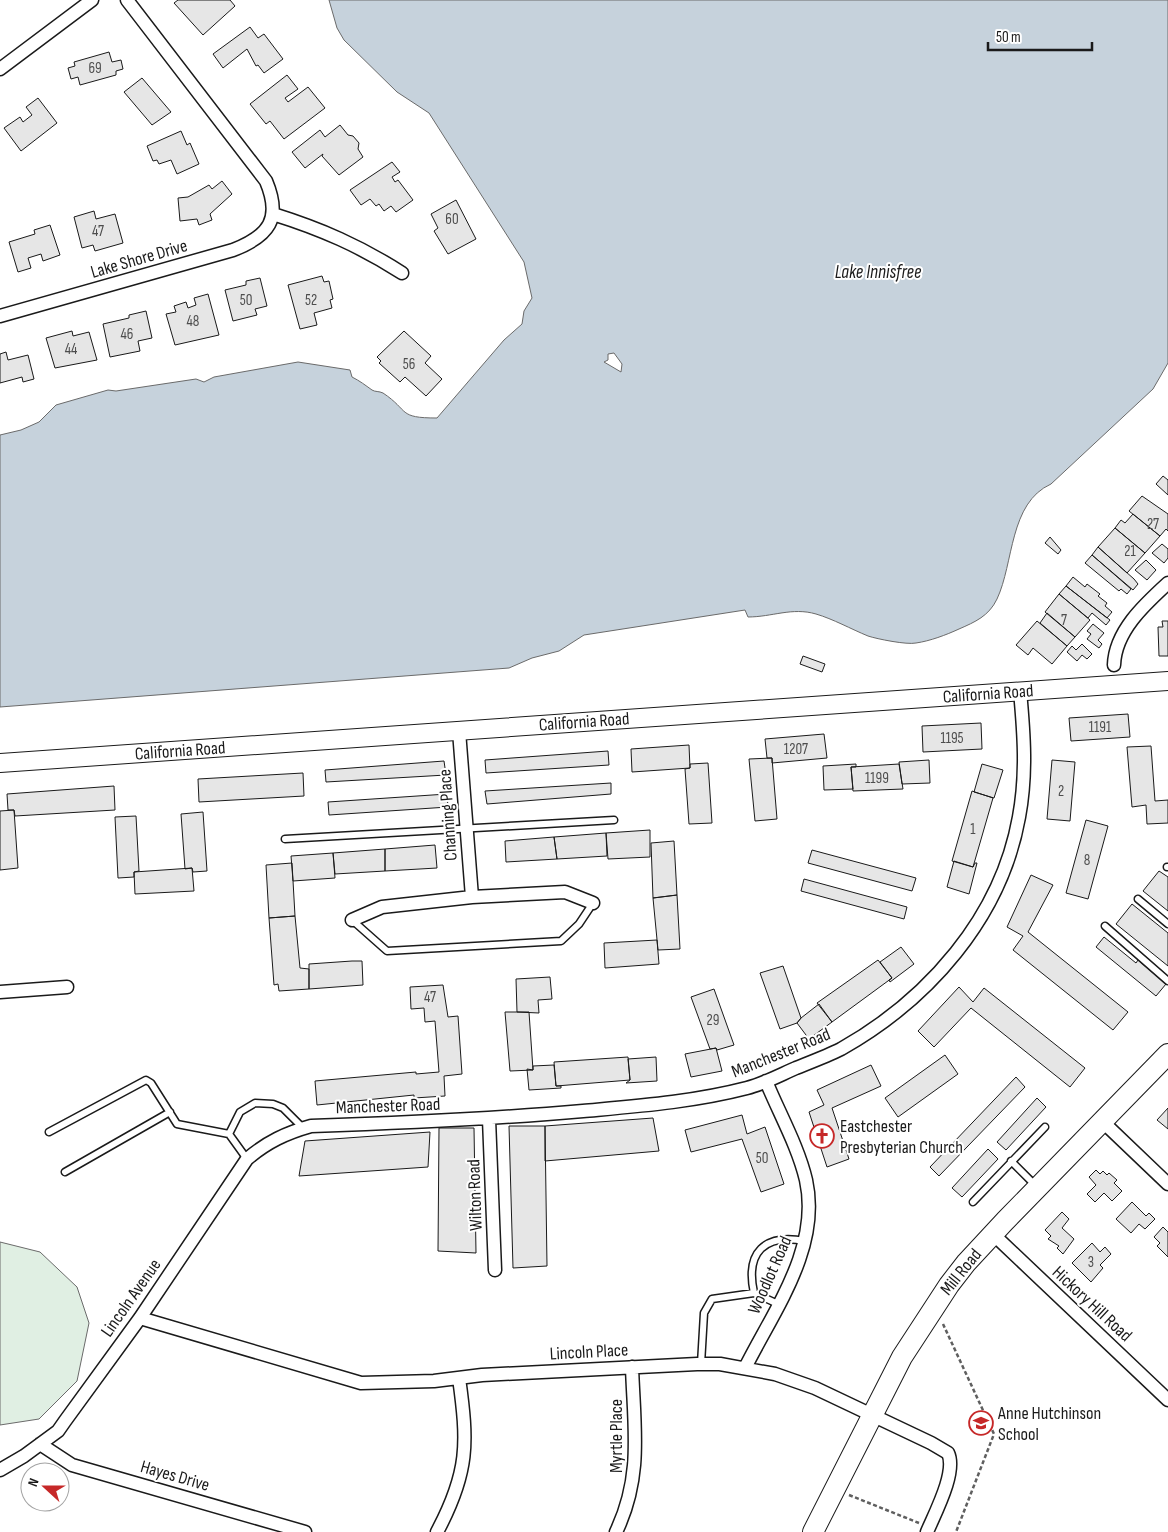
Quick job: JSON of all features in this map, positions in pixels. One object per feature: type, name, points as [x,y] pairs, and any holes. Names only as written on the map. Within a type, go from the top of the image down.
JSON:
[{"type":"main road","name":"California Road","points":[[0,763],[1168,681]]},
{"type":"main road","name":"Mill Road","points":[[813,1532],[902,1357],[934,1306],[966,1263],[1168,1054]]},
{"type":"street","points":[[0,69],[92,0]]},
{"type":"street","points":[[127,0],[266,181],[272,196],[273,214],[318,228],[372,254],[402,273]]},
{"type":"street","name":"Lake Shore Drive","points":[[0,316],[233,250],[251,243],[262,234],[273,214]]},
{"type":"street","points":[[1114,665],[1114,655],[1121,638],[1136,615],[1168,583]]},
{"type":"street","name":"Manchester Road","points":[[280,1136],[303,1128],[489,1119],[657,1105],[750,1088],[840,1049],[901,1008],[952,960],[976,926],[998,885],[1019,819],[1024,780],[1025,752],[1020,691]]},
{"type":"street","name":"Channing Place","points":[[459,731],[472,897]]},
{"type":"street","points":[[352,920],[382,907],[472,897],[565,892],[593,903]]},
{"type":"street","points":[[0,992],[67,987]]},
{"type":"street","name":"Woodlot Road","points":[[745,1368],[794,1273],[806,1241],[810,1214],[805,1178],[766,1081]]},
{"type":"street","name":"Wilton Road","points":[[489,1119],[495,1270]]},
{"type":"street","points":[[1102,1121],[1168,1184]]},
{"type":"street","name":"Lincoln Avenue","points":[[0,1470],[40,1444],[65,1421],[140,1318],[248,1159],[263,1145],[280,1136]]},
{"type":"street","name":"Hickory Hill Road","points":[[993,1234],[1168,1400]]},
{"type":"street","name":"Lincoln Place","points":[[140,1318],[361,1383],[701,1364],[720,1364],[774,1374],[815,1388],[931,1443],[948,1453],[951,1460],[949,1476],[928,1529]]},
{"type":"street","name":"Myrtle Place","points":[[616,1532],[628,1504],[635,1470],[632,1367]]},
{"type":"street","points":[[437,1532],[452,1503],[460,1479],[465,1448],[466,1428],[459,1378]]},
{"type":"street","name":"Hayes Drive","points":[[40,1444],[72,1464],[305,1532]]},
{"type":"lane","points":[[284,839],[467,830],[614,820]]},
{"type":"lane","points":[[1138,899],[1168,924]]},
{"type":"lane","points":[[352,920],[387,951],[561,941],[579,924],[593,903]]},
{"type":"lane","points":[[1105,926],[1168,981]]},
{"type":"lane","points":[[49,1132],[141,1081],[152,1083],[177,1124],[229,1134],[248,1159]]},
{"type":"lane","points":[[229,1134],[240,1112],[255,1103],[273,1104],[282,1108],[303,1128]]},
{"type":"lane","points":[[65,1172],[170,1112]]},
{"type":"lane","points":[[973,1202],[1044,1127]]},
{"type":"lane","points":[[1011,1161],[1038,1188]]},
{"type":"lane","points":[[754,1293],[751,1267],[759,1250],[781,1238],[806,1241]]},
{"type":"lane","points":[[701,1364],[704,1312],[712,1299],[719,1296],[754,1293],[778,1304]]},
{"type":"path","points":[[942,1320],[994,1434],[956,1532]]},
{"type":"path","points":[[848,1494],[928,1529]]},
{"type":"green space","points":[[0,1242],[40,1252],[77,1287],[89,1323],[77,1381],[39,1419],[0,1425]]},
{"type":"water","name":"Lake Innisfree","points":[[329,0],[1168,0],[1168,363],[1153,389],[1051,484],[1037,493],[1027,505],[1015,535],[1002,585],[997,599],[990,610],[971,624],[932,639],[912,643],[878,639],[835,621],[807,612],[748,617],[745,610],[584,635],[559,651],[532,658],[509,668],[0,707],[0,435],[21,430],[39,422],[56,405],[108,390],[116,391],[196,379],[204,382],[214,377],[298,362],[350,370],[352,377],[373,391],[383,393],[409,415],[437,418],[504,340],[522,324],[524,311],[532,298],[524,262],[429,113],[397,92],[344,40],[337,28]],"holes":[[[614,353],[622,364],[621,372],[604,362],[608,360],[608,354]]]},
{"type":"building","points":[[178,0],[230,0],[235,6],[203,35],[174,3]]},
{"type":"building","points":[[250,27],[258,38],[264,34],[283,59],[264,73],[258,65],[256,66],[247,49],[223,68],[213,54]]},
{"type":"building","points":[[109,52],[112,62],[121,60],[123,69],[116,71],[116,75],[80,85],[78,77],[71,79],[68,68],[75,66],[74,62]]},
{"type":"building","points":[[287,75],[298,89],[285,98],[288,102],[308,87],[325,108],[284,139],[270,121],[266,124],[250,104]]},
{"type":"building","points":[[142,78],[171,112],[152,125],[124,92]]},
{"type":"building","points":[[38,98],[57,123],[21,151],[4,128],[20,117],[23,122],[32,115],[26,107]]},
{"type":"building","points":[[340,125],[348,135],[353,136],[359,143],[358,149],[363,157],[339,175],[322,156],[323,154],[305,168],[292,152],[320,130],[325,137]]},
{"type":"building","points":[[181,131],[187,145],[190,143],[199,164],[177,174],[171,160],[159,164],[157,160],[153,161],[147,146]]},
{"type":"building","points":[[392,162],[400,172],[392,177],[395,182],[398,180],[413,200],[396,212],[391,206],[384,211],[379,204],[376,206],[370,199],[361,205],[350,190]]},
{"type":"building","points":[[222,181],[232,194],[210,214],[212,220],[199,225],[197,219],[180,221],[178,198],[188,197],[209,185],[212,189]]},
{"type":"building","points":[[456,200],[476,239],[448,254],[434,231],[438,228],[431,214]]},
{"type":"building","points":[[94,211],[96,219],[115,214],[123,243],[95,251],[93,245],[82,248],[74,217]]},
{"type":"building","points":[[50,225],[60,255],[43,261],[41,254],[28,258],[31,268],[18,272],[9,242],[35,234],[34,230]]},
{"type":"building","points":[[322,276],[324,282],[329,281],[333,299],[330,300],[332,308],[314,313],[317,325],[300,329],[288,285]]},
{"type":"building","points":[[260,278],[267,306],[255,309],[257,315],[233,321],[225,290],[246,285],[246,281]]},
{"type":"building","points":[[208,294],[219,335],[175,345],[166,314],[176,312],[174,306],[186,302],[188,308],[196,305],[194,298]]},
{"type":"building","points":[[146,311],[152,338],[138,341],[140,351],[110,357],[103,324],[129,318],[129,315]]},
{"type":"building","points":[[72,331],[73,336],[89,332],[97,360],[55,368],[46,338]]},
{"type":"building","points":[[404,331],[431,356],[425,363],[442,379],[426,396],[405,377],[400,382],[379,363],[381,361],[377,357]]},
{"type":"building","points":[[6,352],[8,360],[28,355],[34,379],[23,382],[22,377],[0,383],[0,354]]},
{"type":"building","points":[[1163,476],[1168,480],[1168,495],[1156,484]]},
{"type":"building","points":[[1142,496],[1168,514],[1168,531],[1166,529],[1160,536],[1129,511]]},
{"type":"building","points":[[1133,514],[1160,536],[1145,553],[1115,528],[1121,520],[1125,523]]},
{"type":"building","points":[[1115,528],[1145,553],[1127,573],[1098,547]]},
{"type":"building","points":[[1050,537],[1061,550],[1058,554],[1045,543]]},
{"type":"building","points":[[1162,544],[1168,549],[1168,558],[1164,563],[1152,553]]},
{"type":"building","points":[[1098,547],[1134,579],[1138,584],[1133,590],[1092,555]]},
{"type":"building","points":[[1092,555],[1131,589],[1127,594],[1121,589],[1119,591],[1085,563]]},
{"type":"building","points":[[1146,560],[1156,570],[1147,580],[1135,570]]},
{"type":"building","points":[[1073,577],[1085,587],[1087,584],[1100,594],[1098,596],[1107,603],[1105,606],[1112,612],[1107,618],[1066,586]]},
{"type":"building","points":[[1066,586],[1110,620],[1106,625],[1092,613],[1088,618],[1059,594]]},
{"type":"building","points":[[1059,594],[1090,620],[1075,637],[1045,612]]},
{"type":"building","points":[[1047,613],[1075,637],[1067,646],[1040,623]]},
{"type":"building","points":[[1037,621],[1067,646],[1052,664],[1033,648],[1028,655],[1016,645]]},
{"type":"building","points":[[1162,621],[1168,621],[1168,656],[1159,656],[1158,627],[1163,627]]},
{"type":"building","points":[[1093,624],[1104,633],[1098,640],[1102,644],[1099,648],[1087,639],[1091,634],[1087,631]]},
{"type":"building","points":[[1082,644],[1092,654],[1087,659],[1082,655],[1077,661],[1067,652],[1072,646],[1076,650]]},
{"type":"building","points":[[803,656],[825,664],[822,672],[800,664]]},
{"type":"building","points":[[1128,714],[1130,737],[1071,741],[1069,718]]},
{"type":"building","points":[[981,723],[982,749],[923,752],[922,726]]},
{"type":"building","points":[[824,734],[827,758],[772,763],[772,758],[767,758],[765,739]]},
{"type":"building","points":[[689,745],[690,768],[632,772],[631,749]]},
{"type":"building","points":[[1151,746],[1155,801],[1168,800],[1168,823],[1147,824],[1146,805],[1132,807],[1127,747]]},
{"type":"building","points":[[608,751],[609,765],[486,773],[485,760]]},
{"type":"building","points":[[772,758],[777,819],[755,821],[749,759]]},
{"type":"building","points":[[929,760],[930,783],[902,784],[899,762]]},
{"type":"building","points":[[1052,760],[1075,762],[1070,821],[1047,819]]},
{"type":"building","points":[[444,761],[446,775],[326,782],[325,770]]},
{"type":"building","points":[[708,763],[712,823],[689,824],[685,769],[690,768],[690,764]]},
{"type":"building","points":[[856,764],[856,767],[851,767],[853,789],[824,790],[823,766]]},
{"type":"building","points":[[899,764],[903,789],[853,791],[851,767]]},
{"type":"building","points":[[982,764],[1003,770],[994,798],[974,792]]},
{"type":"building","points":[[303,773],[304,796],[199,802],[198,779]]},
{"type":"building","points":[[611,783],[611,794],[487,804],[485,791]]},
{"type":"building","points":[[114,786],[115,810],[15,816],[14,810],[8,810],[7,794]]},
{"type":"building","points":[[972,791],[993,798],[973,867],[952,861]]},
{"type":"building","points":[[447,794],[448,807],[329,815],[328,802]]},
{"type":"building","points":[[14,810],[18,868],[0,870],[0,811]]},
{"type":"building","points":[[203,812],[207,871],[193,872],[192,868],[185,869],[181,814]]},
{"type":"building","points":[[136,816],[139,871],[134,872],[134,877],[118,878],[115,817]]},
{"type":"building","points":[[1086,820],[1108,826],[1088,899],[1066,893]]},
{"type":"building","points":[[650,830],[650,857],[608,859],[606,833]]},
{"type":"building","points":[[606,833],[607,856],[557,859],[554,837]]},
{"type":"building","points":[[554,837],[557,859],[506,862],[505,841]]},
{"type":"building","points":[[674,841],[677,895],[653,898],[651,843]]},
{"type":"building","points":[[435,845],[437,868],[385,871],[385,849]]},
{"type":"building","points":[[385,849],[385,871],[335,874],[333,853]]},
{"type":"building","points":[[812,850],[916,878],[912,891],[808,863]]},
{"type":"building","points":[[333,853],[335,878],[293,881],[291,856]]},
{"type":"building","points":[[954,861],[973,867],[977,863],[969,894],[947,887]]},
{"type":"building","points":[[292,863],[295,916],[269,918],[266,865]]},
{"type":"building","points":[[192,868],[194,891],[135,894],[134,872]]},
{"type":"building","points":[[1159,871],[1168,877],[1168,911],[1143,891]]},
{"type":"building","points":[[1031,875],[1053,885],[1028,932],[1128,1012],[1113,1030],[1013,950],[1023,936],[1007,927]]},
{"type":"building","points":[[804,879],[907,907],[904,919],[801,891]]},
{"type":"building","points":[[677,895],[680,949],[658,950],[653,898]]},
{"type":"building","points":[[1132,904],[1168,933],[1168,966],[1116,924]]},
{"type":"building","points":[[295,916],[300,968],[309,969],[309,989],[279,991],[278,984],[274,985],[269,918]]},
{"type":"building","points":[[1104,937],[1136,963],[1138,960],[1166,984],[1156,996],[1096,947]]},
{"type":"building","points":[[657,940],[659,964],[605,968],[604,943]]},
{"type":"building","points":[[901,947],[914,964],[890,982],[889,980],[892,978],[880,962]]},
{"type":"building","points":[[878,960],[892,978],[832,1022],[817,1003]]},
{"type":"building","points":[[362,961],[363,985],[309,989],[309,964]]},
{"type":"building","points":[[783,966],[801,1018],[797,1023],[780,1029],[760,973]]},
{"type":"building","points":[[550,977],[552,999],[538,1000],[539,1013],[517,1012],[516,979]]},
{"type":"building","points":[[443,985],[448,1017],[458,1016],[462,1074],[444,1076],[445,1096],[414,1098],[414,1095],[317,1105],[315,1081],[416,1072],[416,1074],[439,1072],[435,1021],[425,1022],[424,1008],[411,1009],[410,987]]},
{"type":"building","points":[[959,987],[973,1002],[984,988],[1085,1068],[1070,1087],[971,1008],[934,1047],[918,1031]]},
{"type":"building","points":[[714,989],[734,1045],[717,1050],[716,1048],[710,1049],[691,997]]},
{"type":"building","points":[[819,1004],[832,1022],[809,1039],[797,1023]]},
{"type":"building","points":[[505,1012],[529,1012],[533,1070],[510,1071]]},
{"type":"building","points":[[716,1048],[722,1071],[691,1077],[685,1054]]},
{"type":"building","points":[[945,1055],[958,1074],[898,1117],[885,1098]]},
{"type":"building","points":[[628,1057],[630,1080],[556,1086],[554,1062]]},
{"type":"building","points":[[656,1057],[657,1081],[626,1083],[630,1080],[628,1059]]},
{"type":"building","points":[[554,1065],[556,1086],[561,1086],[561,1088],[529,1090],[527,1069],[533,1070],[533,1066]]},
{"type":"building","points":[[871,1065],[881,1086],[832,1108],[849,1159],[827,1167],[809,1112],[824,1105],[817,1090]]},
{"type":"building","points":[[1016,1077],[1025,1087],[939,1176],[930,1167]]},
{"type":"building","points":[[1037,1098],[1046,1107],[1006,1150],[997,1142]]},
{"type":"building","points":[[1168,1108],[1168,1129],[1157,1120]]},
{"type":"building","points":[[742,1115],[747,1134],[765,1127],[784,1184],[761,1192],[742,1139],[691,1152],[685,1130]]},
{"type":"building","points":[[653,1118],[659,1151],[545,1161],[545,1126]]},
{"type":"building","points":[[509,1126],[545,1126],[547,1266],[513,1268]]},
{"type":"building","points":[[439,1128],[474,1128],[476,1253],[438,1251]]},
{"type":"building","points":[[430,1132],[428,1167],[299,1176],[305,1141]]},
{"type":"building","points":[[988,1149],[998,1159],[962,1197],[952,1188]]},
{"type":"building","points":[[1096,1170],[1100,1174],[1103,1171],[1107,1175],[1109,1173],[1117,1180],[1114,1183],[1122,1191],[1112,1201],[1104,1193],[1095,1202],[1087,1194],[1096,1185],[1089,1177]]},
{"type":"building","points":[[1132,1202],[1146,1216],[1149,1213],[1155,1219],[1145,1229],[1139,1224],[1131,1233],[1116,1219]]},
{"type":"building","points":[[1062,1212],[1069,1219],[1062,1228],[1074,1239],[1063,1254],[1057,1248],[1059,1246],[1048,1239],[1051,1236],[1045,1230]]},
{"type":"building","points":[[1163,1227],[1168,1232],[1168,1257],[1157,1246],[1160,1243],[1154,1237]]},
{"type":"building","points":[[1092,1243],[1100,1252],[1105,1247],[1111,1254],[1100,1265],[1103,1268],[1091,1282],[1072,1263]]},
{"type":"place","name":"Eastchester Presbyterian Church","points":[[822,1136]]},
{"type":"place","name":"Anne Hutchinson School","points":[[981,1423]]}]
